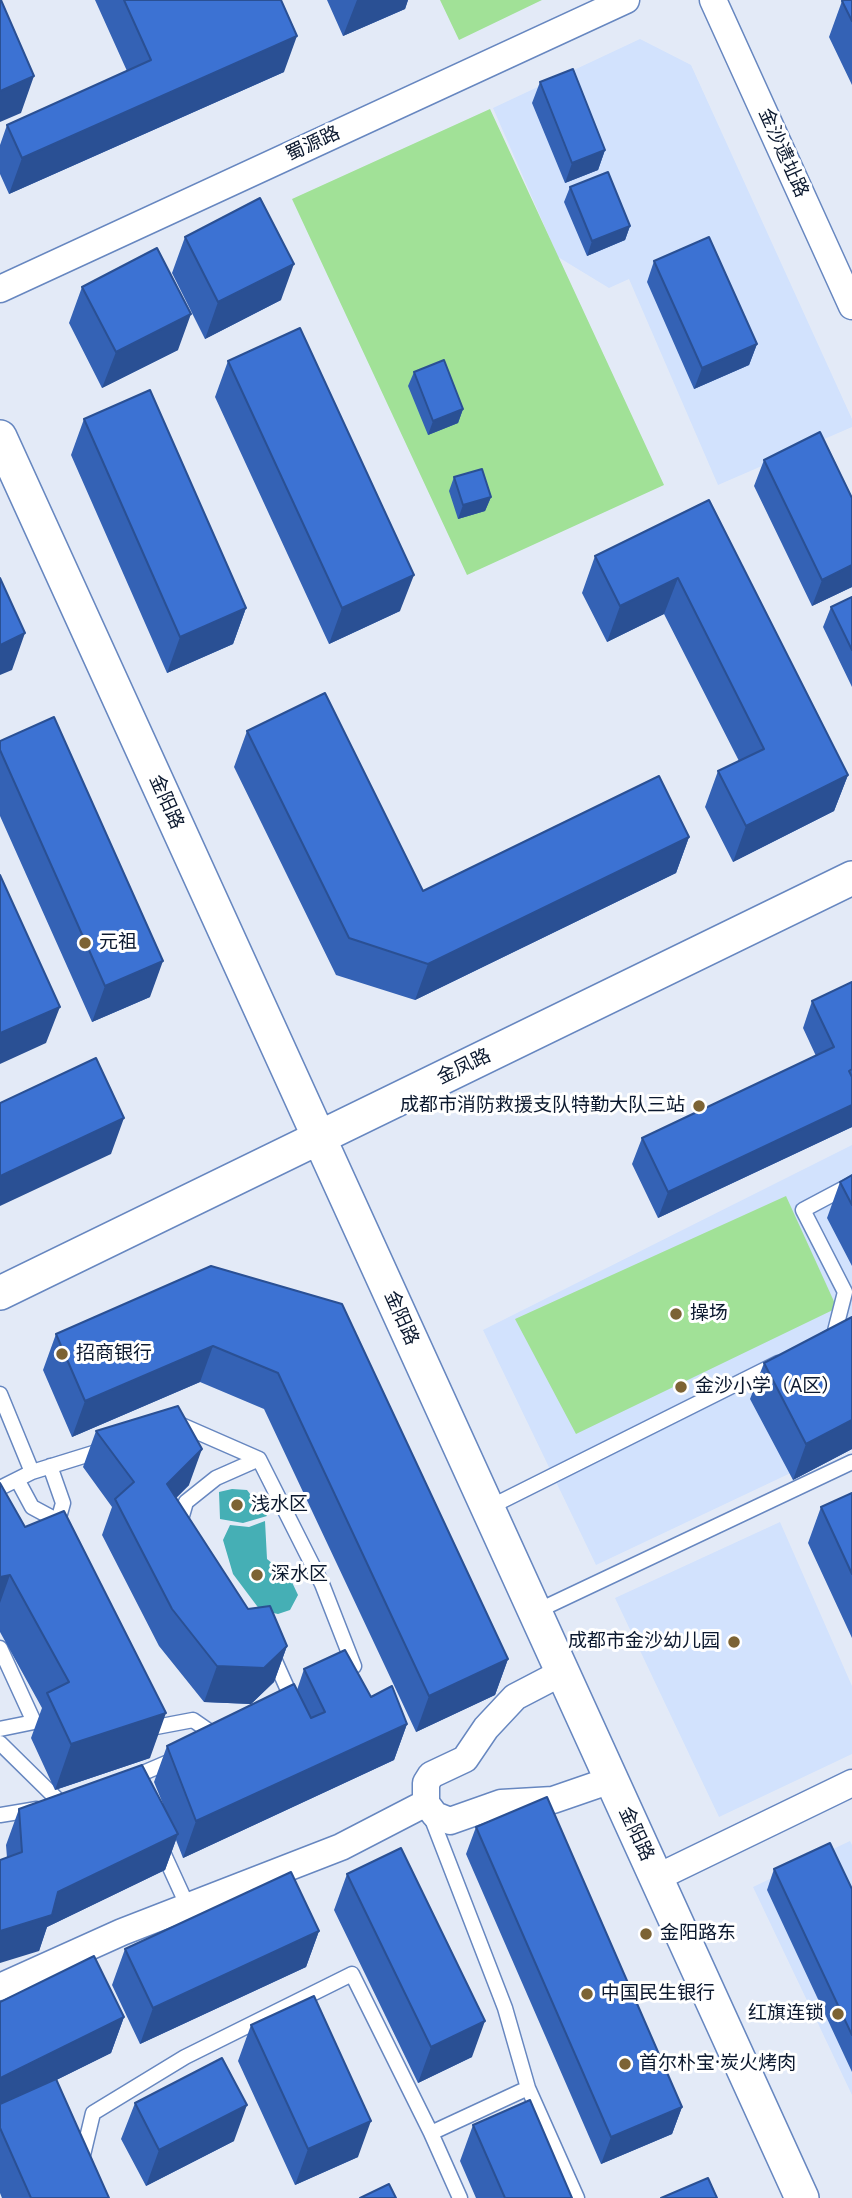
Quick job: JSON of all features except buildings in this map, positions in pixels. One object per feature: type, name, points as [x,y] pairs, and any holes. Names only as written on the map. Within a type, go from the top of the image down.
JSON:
[{"type":"street","name":"蜀源路","points":[[0,289],[626,0]]},
{"type":"street","name":"金沙遗址路","points":[[713,0],[852,306]]},
{"type":"street","name":"金阳路","points":[[0,437],[802,2198]]},
{"type":"street","name":"金凤路","points":[[0,1293],[852,878]]},
{"type":"street","points":[[562,1672],[515,1697],[486,1728],[465,1759],[431,1775],[426,1783],[426,1803],[436,1815],[450,1821],[501,1803],[553,1800],[611,1780]]},
{"type":"street","points":[[656,1878],[852,1783]]},
{"type":"street","points":[[0,1987],[122,1932],[341,1847],[426,1803]]},
{"type":"lane","points":[[488,1508],[834,1335],[845,1292],[803,1210],[852,1184]]},
{"type":"lane","points":[[0,1394],[32,1472]]},
{"type":"lane","points":[[154,1433],[179,1424],[260,1460],[322,1584],[354,1666],[329,1679]]},
{"type":"lane","points":[[0,1488],[32,1472],[117,1445]]},
{"type":"lane","points":[[183,1546],[176,1535],[186,1502],[216,1478],[260,1460]]},
{"type":"lane","points":[[535,1612],[852,1463]]},
{"type":"lane","points":[[50,1466],[63,1503],[58,1521],[66,1546]]},
{"type":"lane","points":[[18,1481],[32,1507],[58,1521]]},
{"type":"lane","points":[[264,1640],[298,1696],[276,1708]]},
{"type":"lane","points":[[0,1648],[34,1722],[0,1729]]},
{"type":"lane","points":[[128,1784],[214,1742],[193,1720],[156,1727],[142,1718],[147,1709]]},
{"type":"lane","points":[[0,1743],[68,1802],[0,1815]]},
{"type":"lane","points":[[426,1803],[505,2008],[528,2088],[577,2198]]},
{"type":"lane","points":[[156,1837],[188,1907]]},
{"type":"lane","points":[[96,2179],[82,2159],[93,2113],[185,2057],[352,1974],[431,2133],[460,2198]]},
{"type":"lane","points":[[431,2133],[528,2088]]},
{"type":"shaded area","points":[[640,39],[691,65],[852,419],[852,427],[718,485],[629,279],[609,288],[558,257],[493,108]]},
{"type":"shaded area","name":"金沙小学（A区）","points":[[852,1145],[852,1444],[596,1565],[483,1330]]},
{"type":"shaded area","name":"成都市金沙幼儿园","points":[[780,1522],[852,1686],[852,1754],[719,1817],[615,1598]]},
{"type":"shaded area","points":[[850,1841],[852,1845],[852,2095],[753,1887]]},
{"type":"green space","points":[[440,0],[542,0],[459,40]]},
{"type":"green space","points":[[490,109],[664,485],[467,575],[292,199]]},
{"type":"green space","name":"操场","points":[[786,1196],[837,1308],[576,1434],[515,1319]]},
{"type":"water","points":[[247,1490],[267,1516],[243,1523],[220,1519],[219,1492]]},
{"type":"water","points":[[265,1521],[267,1559],[290,1578],[298,1595],[290,1610],[278,1614],[260,1610],[233,1574],[223,1540],[230,1525],[249,1527]]},
{"type":"place","name":"元祖","points":[[85,943]]},
{"type":"place","name":"成都市消防救援支队特勤大队三站","points":[[699,1106]]},
{"type":"place","name":"操场","points":[[676,1314]]},
{"type":"place","name":"招商银行","points":[[62,1354]]},
{"type":"place","name":"金沙小学（A区）","points":[[681,1387]]},
{"type":"place","name":"浅水区","points":[[237,1505]]},
{"type":"place","name":"深水区","points":[[257,1575]]},
{"type":"place","name":"成都市金沙幼儿园","points":[[734,1642]]},
{"type":"place","name":"金阳路东","points":[[646,1934]]},
{"type":"place","name":"中国民生银行","points":[[587,1994]]},
{"type":"place","name":"红旗连锁","points":[[838,2014]]},
{"type":"place","name":"首尔朴宝·炭火烤肉","points":[[625,2064]]}]
